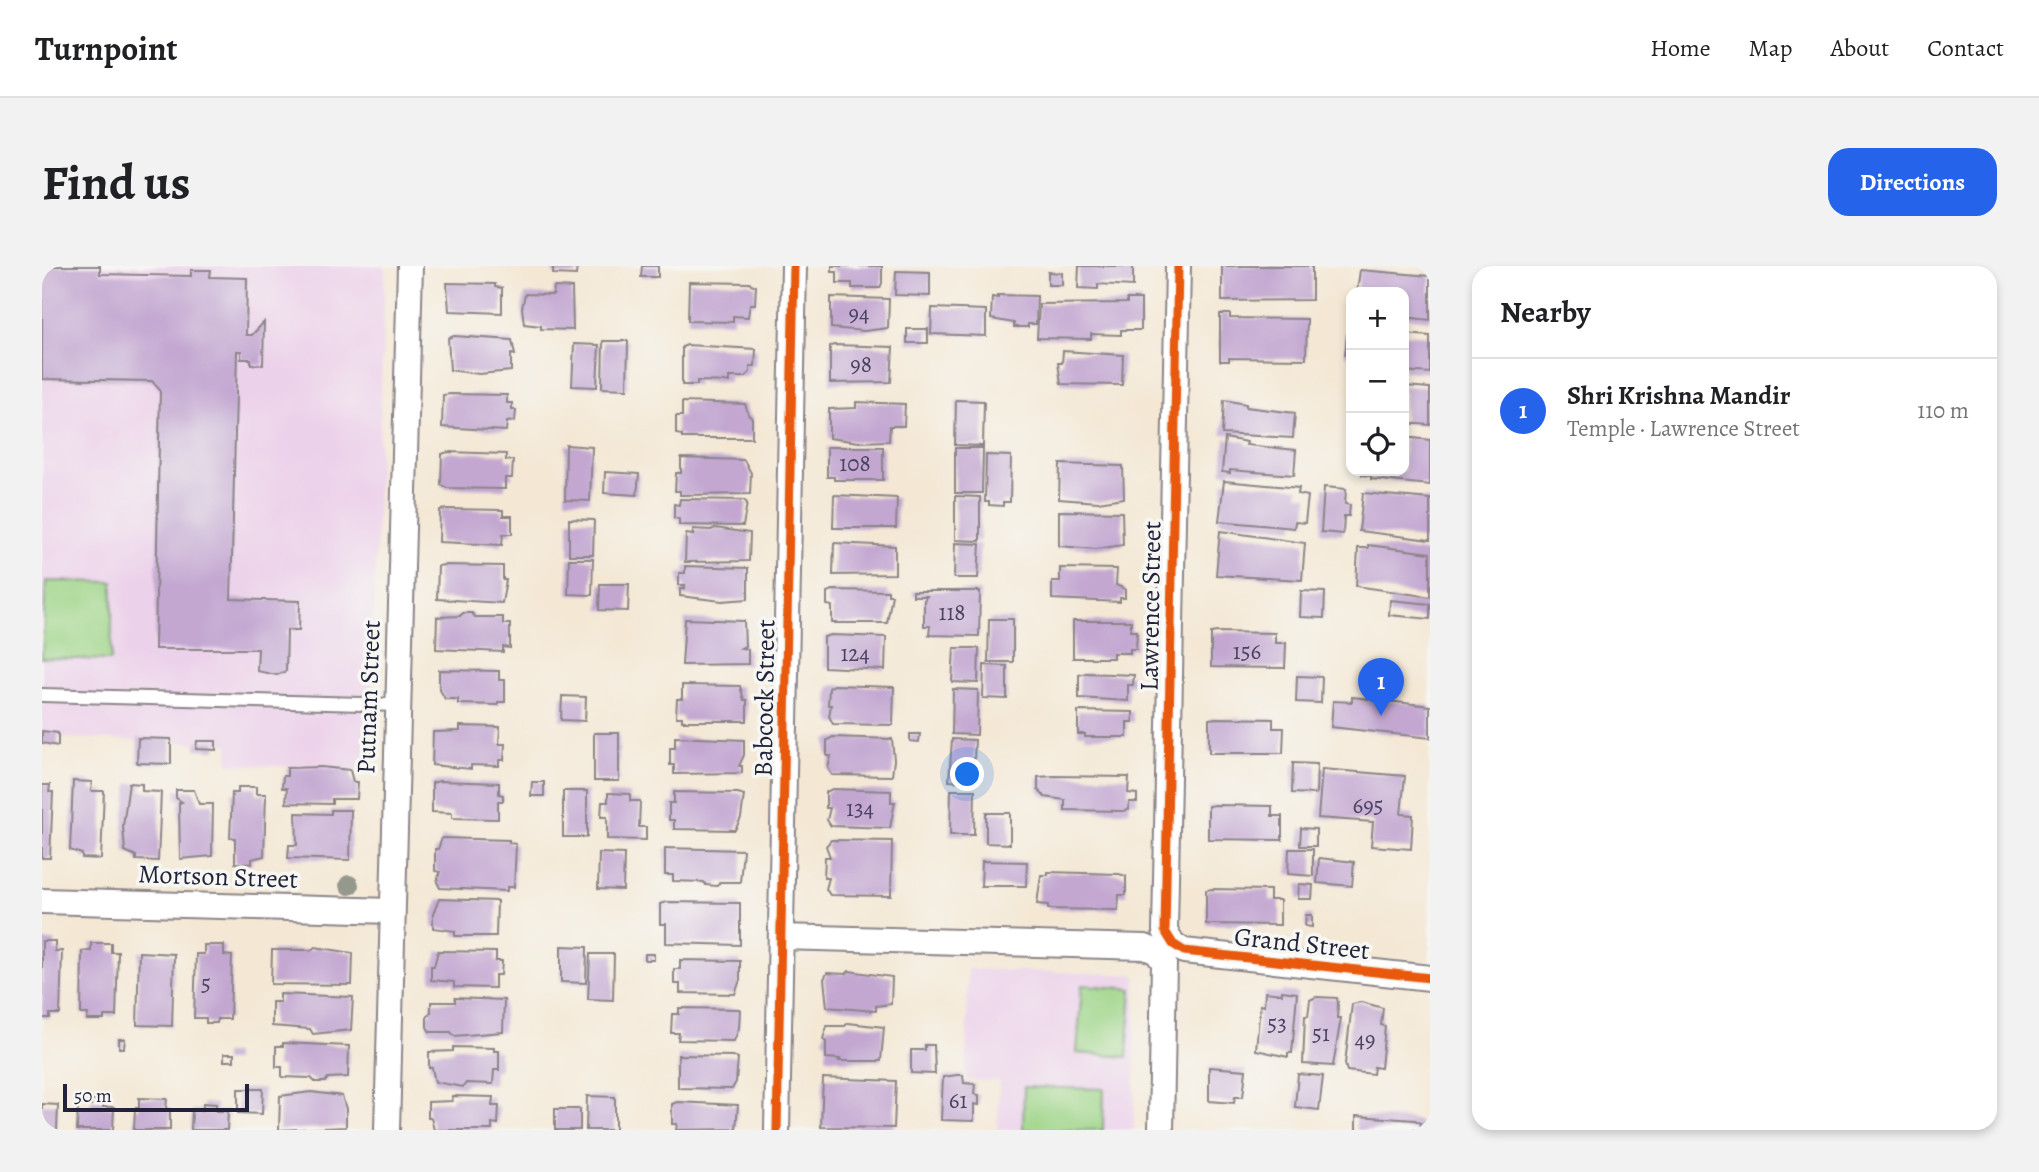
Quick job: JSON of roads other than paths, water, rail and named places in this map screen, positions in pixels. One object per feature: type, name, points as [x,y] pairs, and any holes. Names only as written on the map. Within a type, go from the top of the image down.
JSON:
[{"type":"street","name":"Putnam Street","points":[[387,1130],[410,266]]},
{"type":"street","name":"Babcock Street","points":[[777,1130],[794,266]]},
{"type":"street","name":"Lawrence Street","points":[[1161,1130],[1178,266]]},
{"type":"street","name":"Mortson Street","points":[[42,901],[392,911]]},
{"type":"street","name":"Grand Street","points":[[781,937],[1165,948],[1430,978]]},
{"type":"lane","points":[[42,695],[398,705]]},
{"type":"place","name":"Shri Krishna Mandir","points":[[1381,716]]}]
